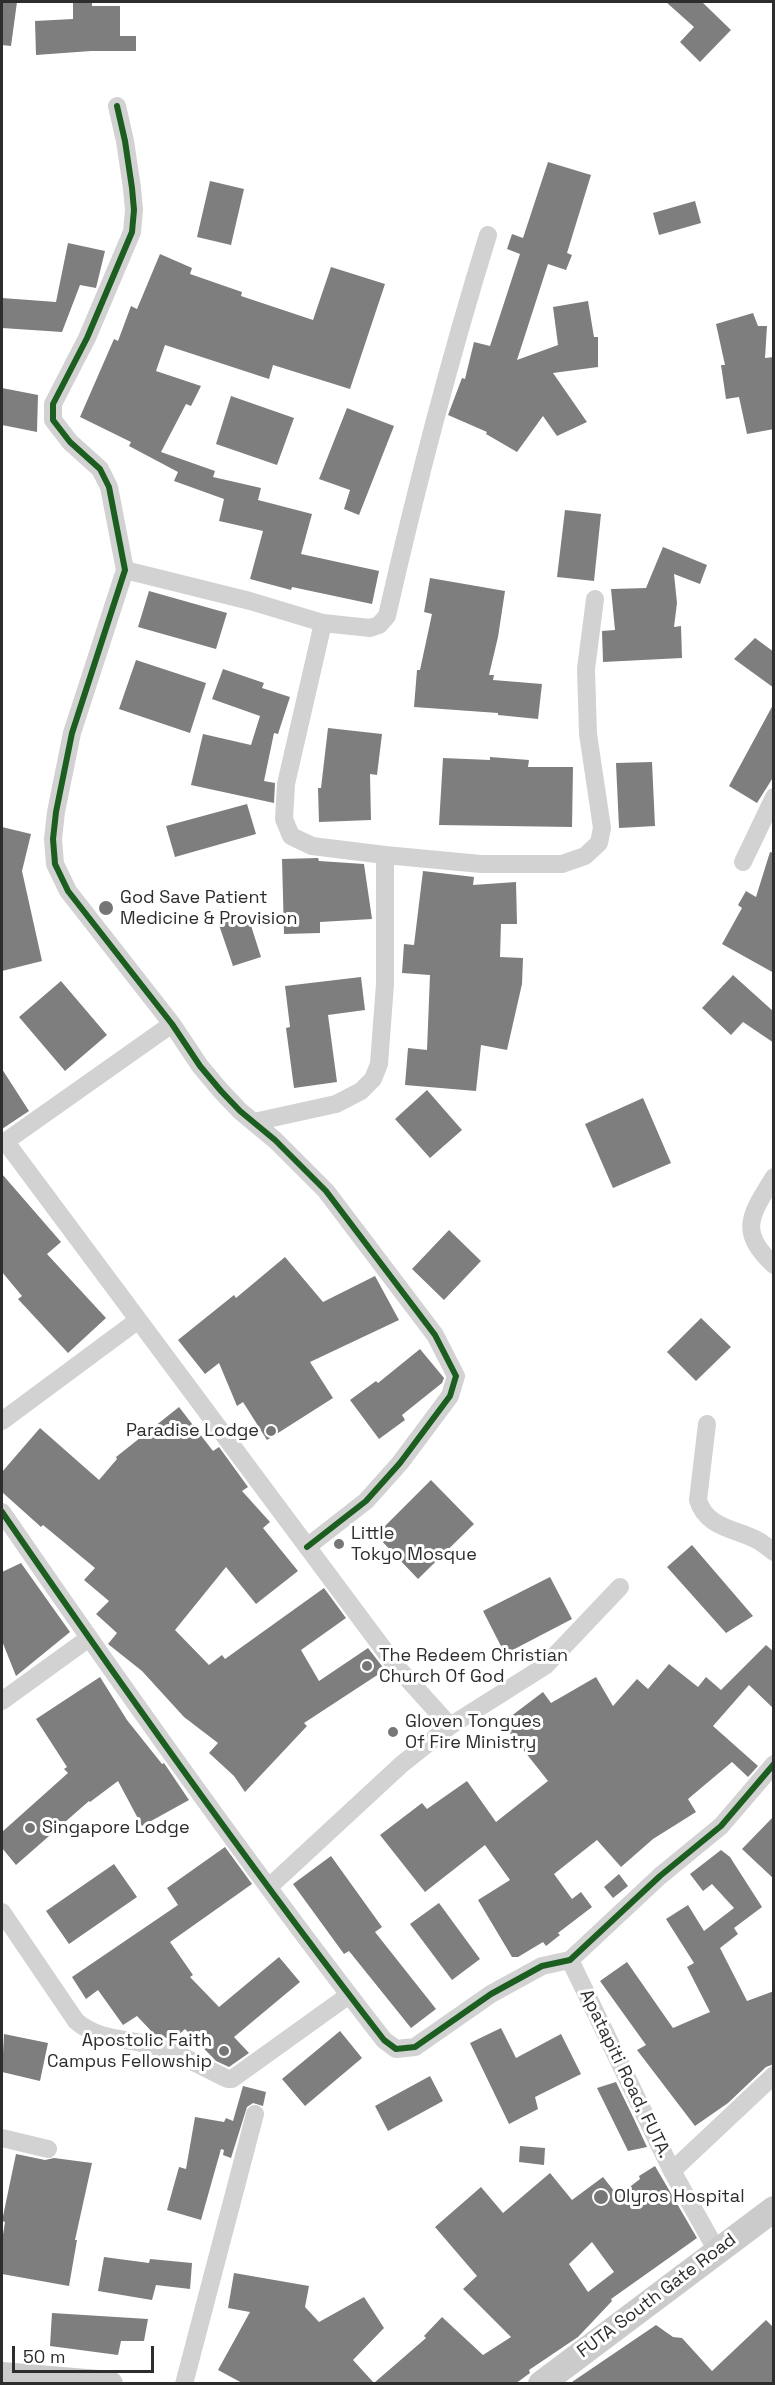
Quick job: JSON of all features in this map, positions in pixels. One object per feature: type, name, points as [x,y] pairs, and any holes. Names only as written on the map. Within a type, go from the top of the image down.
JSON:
[{"type":"main road","name":"FUTA South Gate Road","points":[[545,2383],[774,2209]]},
{"type":"main road","points":[[2,2375],[110,2384]]},
{"type":"street","points":[[117,106],[132,188],[134,210],[132,232],[87,338],[52,404],[53,420],[70,441],[100,469],[109,487],[125,570],[72,734],[56,812],[53,839],[55,864],[68,891],[172,1024],[220,1091],[275,1140],[326,1191],[435,1335],[456,1376],[450,1396],[400,1463],[366,1501],[307,1547]]},
{"type":"street","points":[[125,570],[250,601],[323,623],[370,628],[379,625],[387,616],[414,495],[442,387],[488,235]]},
{"type":"street","points":[[323,623],[286,784],[284,819],[291,837],[312,846],[384,855],[481,864],[562,864],[585,856],[599,843],[602,828],[588,734],[586,669],[595,599]]},
{"type":"street","points":[[743,862],[774,797]]},
{"type":"street","points":[[254,1122],[336,1104],[361,1091],[373,1078],[379,1064],[385,984],[384,855]]},
{"type":"street","points":[[172,1024],[3,1142],[396,1666],[450,1726]]},
{"type":"street","points":[[774,1177],[756,1207],[751,1238],[758,1251],[774,1265]]},
{"type":"street","points":[[2,1421],[137,1321]]},
{"type":"street","points":[[707,1424],[698,1500],[700,1506],[719,1526],[759,1540],[774,1552]]},
{"type":"street","points":[[2,1512],[89,1638],[269,1887],[384,2040],[396,2049],[415,2047],[491,1994],[542,1966],[570,1960],[660,1876],[722,1826],[774,1764]]},
{"type":"street","points":[[269,1887],[402,1764],[450,1726],[545,1666],[621,1587]]},
{"type":"street","points":[[2,1701],[89,1638]]},
{"type":"street","points":[[2,1912],[76,2021],[86,2030],[103,2036],[155,2046],[228,2079],[232,2079],[349,1995]]},
{"type":"street","name":"Apatapiti Road, FUTA.","points":[[570,1960],[672,2171],[717,2251]]},
{"type":"street","points":[[672,2171],[774,2075]]},
{"type":"street","points":[[184,2384],[255,2114]]},
{"type":"street","points":[[2,2138],[48,2149]]},
{"type":"building","points":[[2,2],[17,2],[11,46],[2,45]]},
{"type":"building","points":[[73,2],[92,2],[92,6],[120,6],[120,36],[136,36],[136,51],[36,55],[35,21],[73,19]]},
{"type":"building","points":[[666,2],[702,2],[731,30],[700,62],[680,42],[694,27]]},
{"type":"building","points":[[548,162],[591,175],[567,253],[572,255],[566,270],[548,264],[517,360],[558,345],[553,307],[588,301],[594,337],[598,337],[598,367],[553,373],[587,422],[557,436],[543,416],[517,452],[486,434],[487,432],[448,415],[462,378],[465,379],[474,342],[490,346],[520,254],[507,249],[512,234],[523,238]]},
{"type":"building","points":[[210,181],[244,189],[231,245],[197,237]]},
{"type":"building","points":[[695,201],[701,223],[659,235],[653,213]]},
{"type":"building","points":[[68,243],[105,251],[96,288],[80,285],[62,332],[2,328],[2,298],[56,302]]},
{"type":"building","points":[[160,254],[192,268],[190,274],[242,292],[241,296],[313,320],[331,267],[385,284],[350,389],[273,365],[269,379],[165,345],[156,371],[201,386],[191,406],[186,404],[161,452],[215,471],[213,477],[261,488],[258,500],[312,514],[301,554],[379,571],[372,604],[292,587],[291,590],[250,579],[263,531],[219,521],[224,499],[174,481],[178,472],[129,446],[131,442],[80,417],[114,339],[118,341],[131,306],[137,309]]},
{"type":"building","points":[[753,313],[758,326],[767,326],[765,358],[774,357],[774,429],[747,434],[739,397],[726,399],[721,365],[725,365],[716,324]]},
{"type":"building","points":[[2,388],[38,395],[37,432],[2,425]]},
{"type":"building","points":[[231,396],[294,418],[277,465],[216,444]]},
{"type":"building","points":[[347,408],[394,426],[359,515],[344,509],[350,490],[319,479]]},
{"type":"building","points":[[565,510],[601,514],[594,581],[557,577]]},
{"type":"building","points":[[663,547],[707,565],[700,584],[674,574],[677,603],[674,627],[681,626],[682,658],[603,662],[602,631],[615,630],[611,589],[646,588]]},
{"type":"building","points":[[430,578],[505,591],[489,675],[494,675],[493,680],[542,684],[538,719],[498,715],[498,713],[414,707],[417,670],[420,670],[432,614],[424,612]]},
{"type":"building","points":[[149,591],[227,613],[216,649],[138,627]]},
{"type":"building","points":[[755,638],[774,652],[774,688],[734,659]]},
{"type":"building","points":[[136,660],[206,683],[190,733],[119,709]]},
{"type":"building","points":[[223,669],[264,683],[262,688],[290,697],[278,734],[274,733],[264,781],[275,783],[274,803],[191,785],[203,734],[251,745],[260,716],[212,699]]},
{"type":"building","points":[[774,703],[774,776],[757,803],[729,786]]},
{"type":"building","points":[[328,728],[382,734],[377,775],[370,774],[371,820],[319,822],[318,788],[321,788]]},
{"type":"building","points":[[490,757],[529,760],[528,767],[573,767],[572,827],[439,825],[443,758],[490,760]]},
{"type":"building","points":[[652,762],[655,826],[619,828],[616,763]]},
{"type":"building","points":[[247,804],[256,834],[175,857],[166,826]]},
{"type":"building","points":[[2,827],[31,834],[22,871],[42,961],[2,971]]},
{"type":"building","points":[[770,852],[774,853],[774,973],[722,944],[742,908],[738,905],[746,891],[756,897]]},
{"type":"building","points":[[318,858],[319,861],[364,864],[372,919],[320,922],[320,933],[284,934],[282,859]]},
{"type":"building","points":[[423,871],[474,877],[473,885],[516,882],[517,924],[501,924],[500,957],[523,958],[522,984],[507,1050],[481,1045],[476,1091],[405,1085],[408,1048],[427,1050],[430,975],[402,973],[404,944],[414,945]]},
{"type":"building","points":[[247,913],[261,957],[233,966],[218,922]]},
{"type":"building","points":[[733,975],[774,1012],[774,1043],[743,1022],[731,1035],[702,1008]]},
{"type":"building","points":[[361,977],[365,1010],[328,1015],[337,1082],[294,1088],[286,1028],[290,1027],[285,986]]},
{"type":"building","points":[[61,981],[107,1035],[65,1071],[19,1017]]},
{"type":"building","points":[[2,1069],[29,1111],[2,1129]]},
{"type":"building","points":[[427,1090],[462,1130],[430,1158],[395,1119]]},
{"type":"building","points":[[643,1098],[671,1163],[613,1188],[585,1124]]},
{"type":"building","points":[[2,1174],[61,1242],[47,1254],[106,1318],[68,1353],[18,1299],[22,1296],[2,1272]]},
{"type":"building","points":[[449,1230],[481,1261],[444,1300],[412,1269]]},
{"type":"building","points":[[285,1257],[323,1302],[375,1276],[399,1320],[310,1362],[333,1398],[267,1440],[243,1402],[237,1406],[219,1363],[205,1374],[178,1340],[234,1295],[236,1298]]},
{"type":"building","points":[[701,1318],[731,1347],[696,1381],[667,1352]]},
{"type":"building","points":[[420,1349],[444,1378],[442,1383],[402,1415],[405,1420],[379,1439],[350,1400],[376,1381],[378,1383]]},
{"type":"building","points":[[179,1407],[213,1451],[219,1447],[248,1487],[242,1491],[270,1522],[263,1528],[298,1571],[256,1604],[226,1567],[175,1630],[209,1665],[222,1655],[225,1659],[324,1588],[346,1618],[301,1650],[319,1681],[368,1648],[385,1670],[304,1723],[307,1726],[245,1792],[234,1776],[209,1753],[218,1743],[184,1717],[142,1671],[108,1644],[117,1633],[96,1614],[109,1601],[84,1580],[95,1568],[43,1525],[41,1527],[2,1492],[2,1472],[40,1428],[99,1480],[117,1459],[116,1457]]},
{"type":"building","points":[[431,1480],[474,1524],[418,1579],[376,1535]]},
{"type":"building","points":[[692,1545],[753,1616],[726,1633],[667,1567]]},
{"type":"building","points":[[21,1563],[70,1632],[16,1676],[2,1641],[2,1572]]},
{"type":"building","points":[[550,1577],[572,1619],[505,1654],[483,1611]]},
{"type":"building","points":[[766,1645],[774,1652],[774,1709],[749,1685],[713,1726],[758,1766],[748,1777],[732,1762],[688,1799],[696,1812],[653,1839],[621,1867],[597,1840],[554,1874],[572,1899],[581,1892],[592,1907],[558,1933],[560,1935],[546,1946],[543,1942],[518,1957],[512,1957],[478,1900],[510,1880],[485,1845],[425,1892],[380,1835],[422,1803],[427,1809],[467,1781],[496,1822],[548,1781],[502,1723],[543,1692],[551,1703],[596,1677],[613,1706],[637,1679],[648,1689],[669,1664],[698,1687],[706,1677],[721,1690]]},
{"type":"building","points":[[100,1677],[127,1720],[162,1764],[164,1763],[189,1800],[142,1826],[118,1781],[89,1801],[16,1865],[2,1848],[2,1832],[68,1773],[64,1769],[67,1767],[36,1719]]},
{"type":"building","points":[[774,1816],[774,1879],[742,1849]]},
{"type":"building","points":[[225,1847],[252,1884],[170,1942],[193,1975],[190,1977],[219,2007],[279,1957],[300,1982],[234,2037],[249,2053],[229,2067],[216,2061],[185,2029],[173,2040],[154,2034],[137,2016],[123,2025],[98,1990],[86,1999],[72,1977],[178,1905],[167,1888]]},
{"type":"building","points":[[721,1850],[730,1857],[762,1907],[734,1928],[738,1934],[720,1948],[747,2001],[774,1991],[774,2064],[766,2067],[728,2103],[695,2126],[637,2050],[646,2045],[600,1981],[627,1962],[673,2028],[710,2012],[687,1967],[694,1963],[666,1919],[688,1905],[704,1931],[734,1908],[712,1884],[703,1891],[690,1874]]},
{"type":"building","points":[[331,1856],[382,1927],[375,1932],[436,2009],[411,2028],[349,1951],[344,1954],[293,1884]]},
{"type":"building","points":[[114,1864],[137,1897],[69,1944],[46,1911]]},
{"type":"building","points":[[619,1874],[628,1886],[613,1898],[604,1887]]},
{"type":"building","points":[[439,1903],[480,1959],[452,1980],[410,1924]]},
{"type":"building","points":[[501,2028],[516,2058],[561,2034],[581,2074],[535,2097],[538,2109],[509,2124],[470,2043]]},
{"type":"building","points":[[340,2031],[362,2058],[305,2106],[282,2079]]},
{"type":"building","points":[[4,2034],[48,2043],[40,2081],[2,2072]]},
{"type":"building","points":[[430,2076],[443,2101],[388,2131],[375,2106]]},
{"type":"building","points":[[616,2082],[647,2147],[628,2151],[597,2088]]},
{"type":"building","points":[[243,2086],[266,2092],[263,2106],[253,2103],[247,2107],[231,2158],[223,2155],[224,2150],[221,2149],[201,2220],[167,2210],[179,2167],[186,2169],[195,2117],[224,2122],[226,2118],[233,2121]]},
{"type":"building","points":[[520,2146],[545,2148],[544,2165],[519,2162]]},
{"type":"building","points":[[16,2154],[45,2160],[54,2158],[92,2163],[75,2240],[77,2240],[69,2286],[2,2274],[2,2241],[5,2222],[2,2221]]},
{"type":"building","points":[[655,2166],[697,2238],[611,2299],[612,2301],[578,2337],[529,2370],[530,2373],[515,2384],[244,2384],[218,2370],[250,2312],[228,2308],[234,2273],[309,2286],[305,2307],[319,2322],[364,2297],[384,2328],[353,2360],[374,2383],[426,2338],[424,2336],[442,2317],[483,2355],[511,2337],[463,2289],[477,2276],[435,2227],[481,2187],[503,2213],[550,2173],[572,2200],[603,2177],[618,2196],[640,2179],[639,2176]],"holes":[[[592,2242],[614,2272],[588,2292],[569,2264]]]},
{"type":"building","points":[[104,2257],[149,2263],[150,2259],[192,2263],[190,2289],[156,2285],[152,2300],[98,2291]]},
{"type":"building","points":[[52,2313],[148,2319],[144,2341],[121,2341],[118,2355],[50,2346]]},
{"type":"building","points":[[766,2320],[774,2328],[774,2384],[569,2384],[656,2325],[673,2337],[682,2338],[712,2371]]},
{"type":"cycle path","points":[[117,106],[132,188],[134,210],[132,232],[87,338],[53,404],[53,420],[70,442],[100,469],[109,487],[125,570],[72,733],[56,812],[53,839],[55,864],[68,891],[172,1024],[200,1066],[240,1111],[275,1140],[326,1191],[435,1335],[456,1376],[450,1396],[400,1463],[366,1501],[307,1547]]},
{"type":"cycle path","points":[[2,1512],[237,1845],[334,1976],[384,2040],[396,2049],[415,2047],[491,1994],[542,1966],[570,1960],[660,1876],[721,1826],[774,1764]]},
{"type":"place","name":"God Save Patient Medicine & Provision","points":[[106,908]]},
{"type":"place","name":"Paradise Lodge","points":[[271,1431]]},
{"type":"place","name":"Little Tokyo Mosque","points":[[339,1544]]},
{"type":"place","name":"The Redeem Christian Church Of God","points":[[367,1666]]},
{"type":"place","name":"Gloven Tongues Of Fire Ministry","points":[[393,1732]]},
{"type":"place","name":"Singapore Lodge","points":[[30,1828]]},
{"type":"place","name":"Apostolic Faith Campus Fellowship","points":[[224,2051]]},
{"type":"place","name":"Olyros Hospital","points":[[601,2197]]}]
